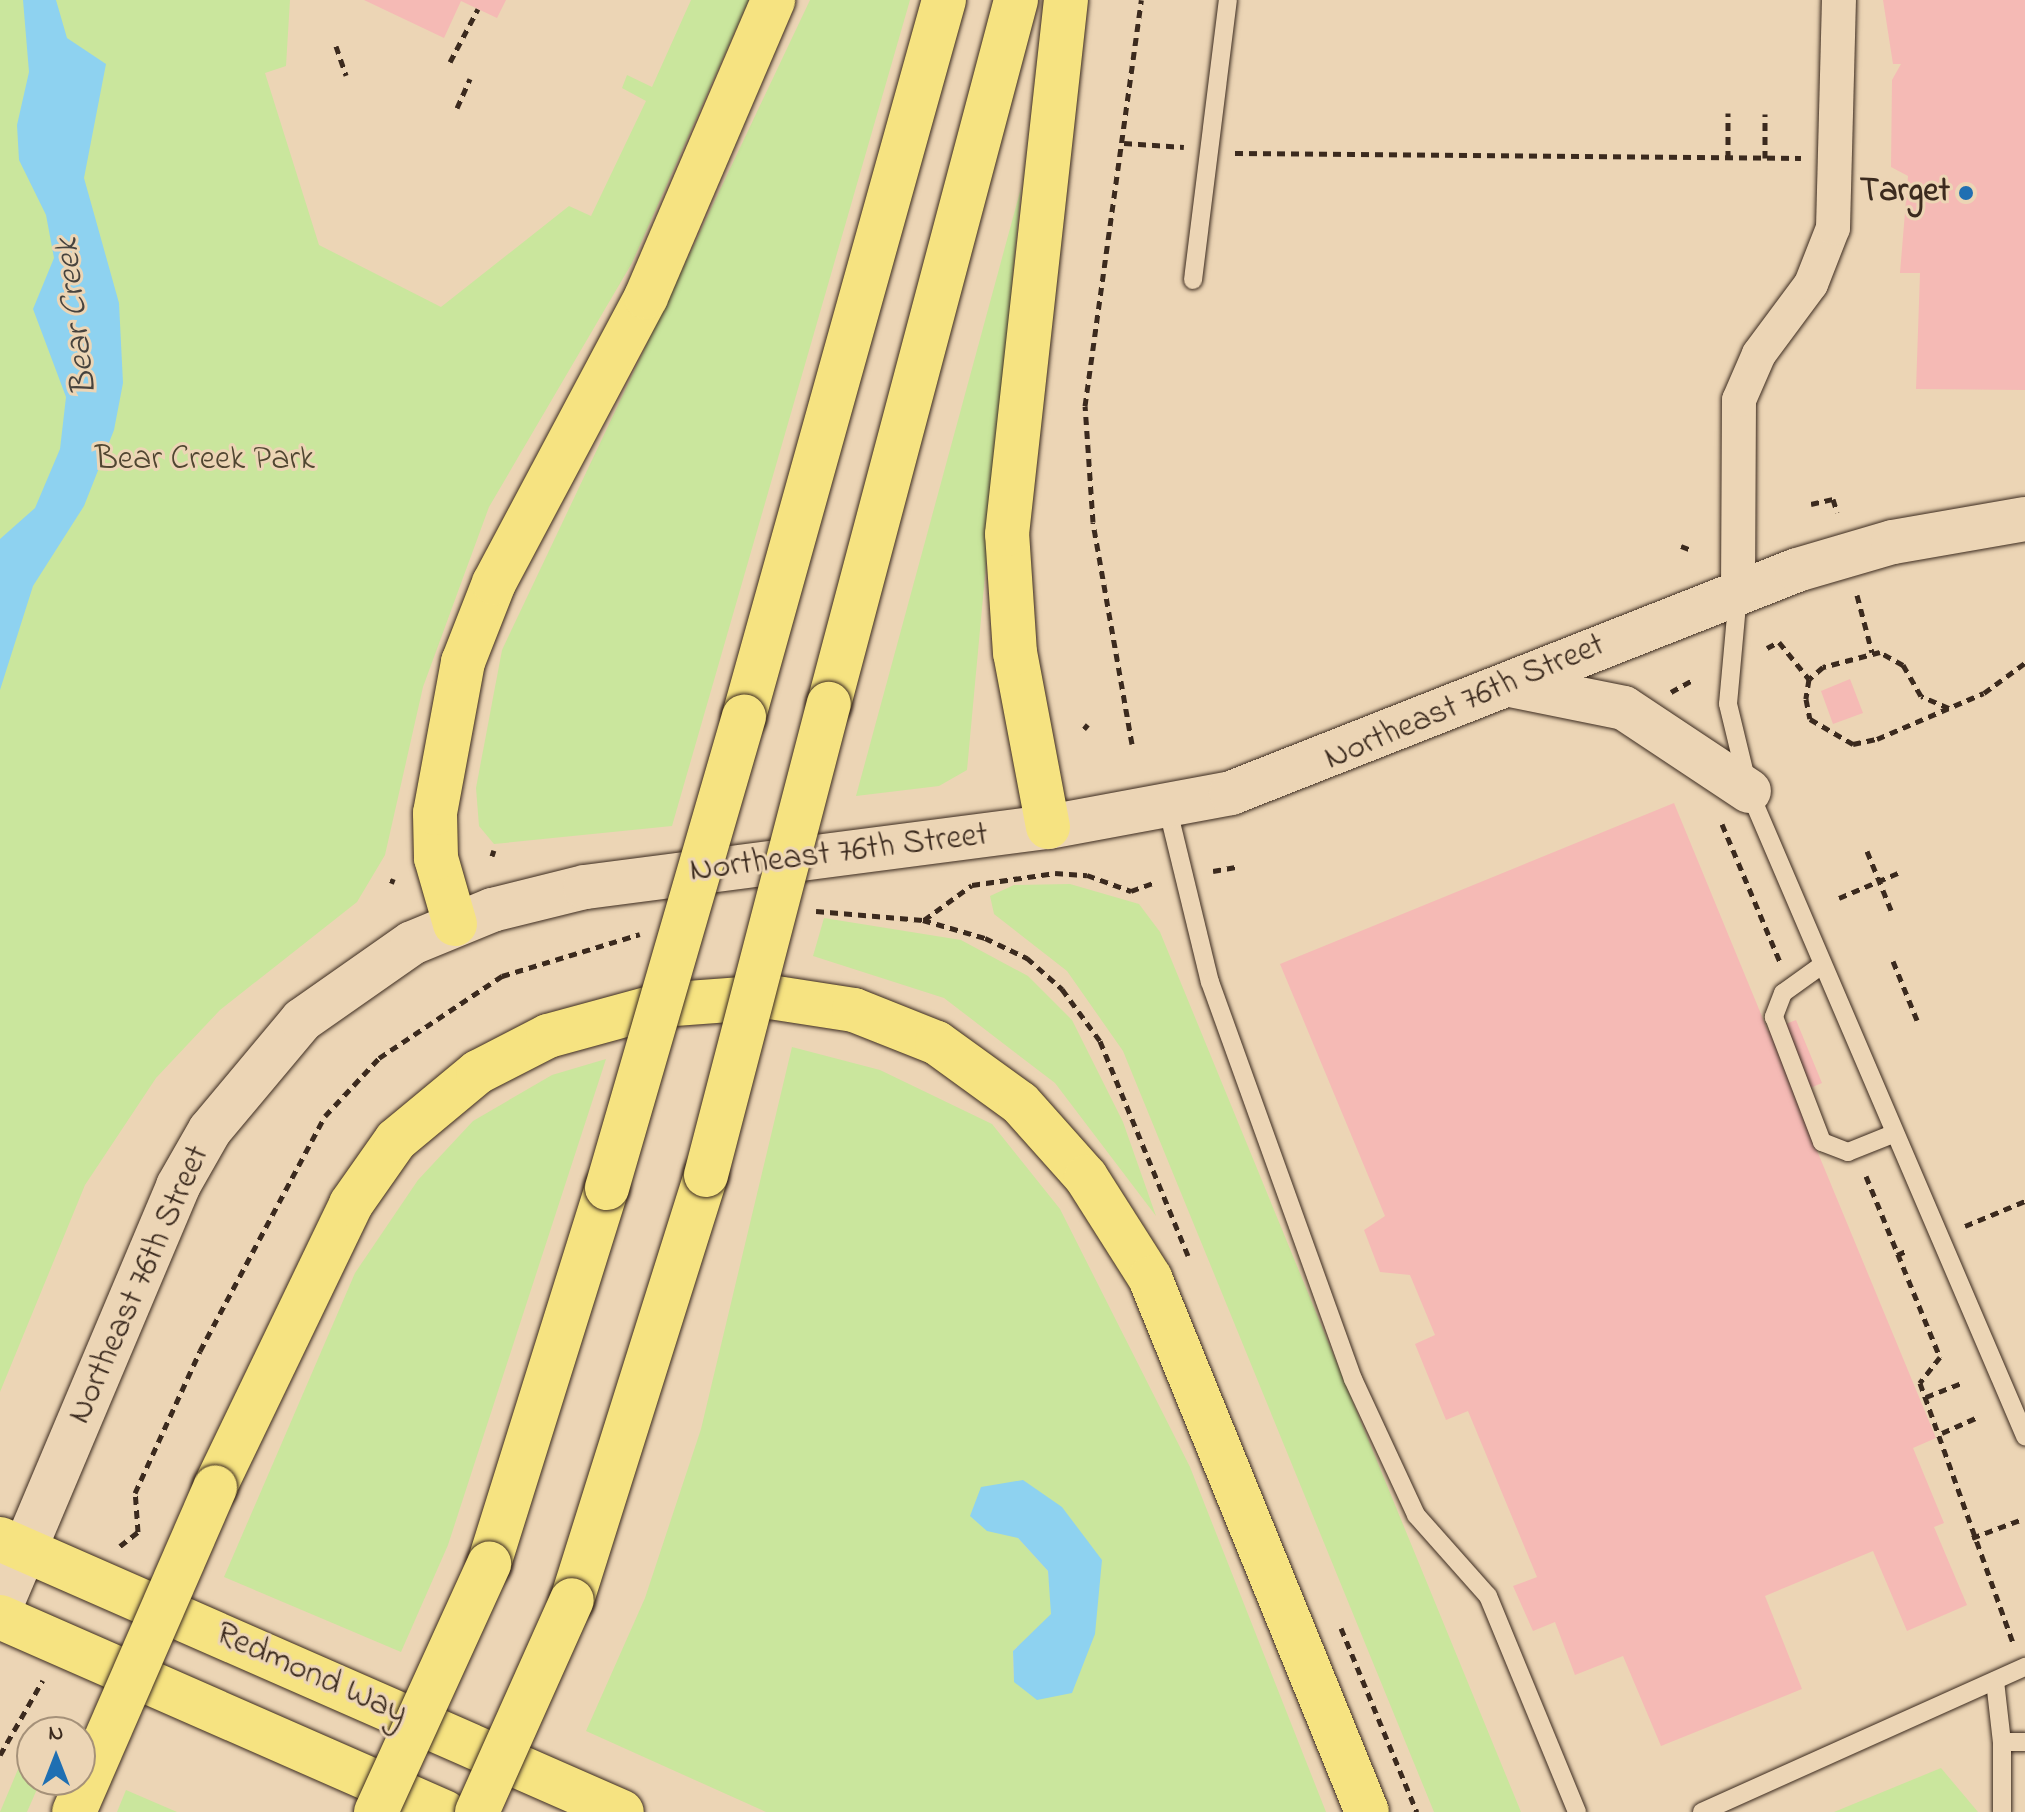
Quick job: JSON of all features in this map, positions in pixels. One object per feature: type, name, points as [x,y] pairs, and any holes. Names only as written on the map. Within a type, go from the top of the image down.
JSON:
[{"type":"main road","points":[[455,924],[436,858],[435,813],[463,662],[494,583],[646,297],[773,0]]},
{"type":"main road","points":[[376,1812],[489,1564],[607,1188],[744,716],[944,0]]},
{"type":"main road","points":[[477,1812],[572,1600],[706,1175],[1016,0]]},
{"type":"main road","points":[[1048,827],[1015,653],[1007,534],[1066,0]]},
{"type":"main road","name":"Northeast 76th Street","points":[[0,1608],[12,1544],[178,1186],[227,1102],[334,994],[455,924],[585,887],[1048,827],[1167,806],[1311,767],[1738,591],[1893,542],[2025,519]]},
{"type":"main road","points":[[1507,685],[1624,708],[1734,804]]},
{"type":"main road","points":[[74,1812],[215,1487],[351,1204],[396,1140],[478,1072],[548,1036],[661,1005],[770,997],[854,1010],[937,1043],[1020,1103],[1086,1177],[1150,1278],[1367,1812]]},
{"type":"main road","name":"Redmond Way","points":[[12,1544],[622,1812]]},
{"type":"main road","name":"Redmond Way","points":[[0,1617],[445,1812]]},
{"type":"street","points":[[1738,591],[1739,400],[1759,354],[1811,284],[1833,228],[1839,0]]},
{"type":"lane","points":[[1193,280],[1228,0]]},
{"type":"lane","points":[[1738,591],[1728,704],[1734,804],[1822,965],[2025,1436]]},
{"type":"lane","points":[[1167,806],[1210,982],[1353,1379],[1416,1515],[1488,1596],[1577,1812]]},
{"type":"lane","points":[[1822,965],[1790,987],[1774,1017],[1822,1142],[1855,1148],[1893,1134]]},
{"type":"lane","points":[[1702,1812],[2024,1668]]},
{"type":"lane","points":[[1995,1681],[2002,1742],[2002,1812]]},
{"type":"lane","points":[[2002,1742],[2025,1742]]},
{"type":"path","points":[[1132,744],[1093,522],[1085,406],[1124,143],[1141,0]]},
{"type":"path","points":[[450,62],[478,9]]},
{"type":"path","points":[[336,46],[346,75]]},
{"type":"path","points":[[457,108],[470,79]]},
{"type":"path","points":[[1728,113],[1728,158]]},
{"type":"path","points":[[1765,114],[1765,158]]},
{"type":"path","points":[[1124,143],[1189,147]]},
{"type":"path","points":[[1232,153],[1802,158]]},
{"type":"path","points":[[1811,504],[1833,499],[1837,512]]},
{"type":"path","points":[[1681,546],[1689,549]]},
{"type":"path","points":[[1857,599],[1872,652]]},
{"type":"path","points":[[1767,648],[1779,642],[1809,679],[1810,719],[1853,744],[1949,708],[2025,663]]},
{"type":"path","points":[[1809,679],[1848,656],[1872,652],[1893,656],[1921,696],[1949,708]]},
{"type":"path","points":[[1734,804],[1768,929],[1790,987]]},
{"type":"path","points":[[1867,851],[1891,910]]},
{"type":"path","points":[[923,920],[972,882],[1055,873],[1134,887]]},
{"type":"path","points":[[1839,898],[1898,873]]},
{"type":"path","points":[[806,913],[923,920],[985,938],[1027,958],[1062,989],[1100,1041],[1195,1274]]},
{"type":"path","points":[[1768,929],[1775,926]]},
{"type":"path","points":[[138,1532],[135,1493],[270,1209],[325,1116],[379,1058],[502,976],[650,933]]},
{"type":"path","points":[[1893,961],[1917,1020]]},
{"type":"path","points":[[1855,1148],[1940,1357],[1920,1383],[1942,1433],[1972,1538],[2024,1668]]},
{"type":"path","points":[[1961,1228],[2025,1201]]},
{"type":"path","points":[[1897,1255],[1908,1250]]},
{"type":"path","points":[[1926,1397],[1964,1382]]},
{"type":"path","points":[[1942,1433],[1978,1417]]},
{"type":"path","points":[[1972,1538],[2020,1520]]},
{"type":"path","points":[[1339,1623],[1417,1812]]},
{"type":"path","points":[[0,1755],[32,1697]]},
{"type":"green space","name":"Bear Creek Park","points":[[0,0],[290,0],[286,66],[265,73],[319,245],[441,307],[569,206],[591,216],[646,101],[622,88],[627,75],[652,87],[691,0],[749,0],[632,263],[489,507],[423,687],[385,855],[357,902],[220,1010],[156,1078],[85,1185],[0,1392]]},
{"type":"green space","points":[[810,0],[910,0],[672,826],[494,844],[479,826],[476,788],[502,650]]},
{"type":"green space","points":[[1021,188],[967,770],[939,786],[856,796]]},
{"type":"green space","points":[[1070,884],[1139,904],[1160,932],[1521,1812],[1434,1812],[1123,1051],[1067,971],[994,914],[990,896],[1014,885]]},
{"type":"green space","points":[[824,918],[961,940],[1028,976],[1072,1020],[1123,1122],[1156,1216],[1055,1083],[944,998],[813,956]]},
{"type":"green space","points":[[792,1047],[880,1070],[992,1124],[1060,1209],[1190,1467],[1326,1812],[766,1812],[586,1731],[645,1598],[701,1429]],"holes":[[[1018,1538],[1102,1560],[1014,1682],[1013,1651],[1052,1614],[1048,1571]]]},
{"type":"green space","points":[[606,1059],[448,1545],[401,1652],[224,1577],[355,1273],[418,1180],[473,1121],[552,1075]]},
{"type":"green space","points":[[1941,1768],[1978,1812],[1834,1812]]},
{"type":"green space","points":[[16,1774],[16,1796],[34,1796],[27,1812],[0,1812]]},
{"type":"green space","points":[[126,1790],[177,1812],[117,1812]]},
{"type":"water","name":"Bear Creek","points":[[23,0],[56,0],[67,38],[106,64],[84,178],[119,303],[123,383],[114,430],[84,506],[33,586],[0,690],[0,539],[35,508],[60,449],[66,397],[33,309],[54,258],[46,215],[19,160],[17,125],[29,72]]},
{"type":"water","points":[[1023,1480],[1062,1507],[1102,1560],[1095,1634],[1072,1693],[1037,1700],[1014,1682],[1013,1651],[1051,1614],[1048,1571],[1018,1538],[987,1531],[970,1516],[981,1487]]},
{"type":"building","points":[[364,0],[506,0],[497,18],[461,1],[444,38]]},
{"type":"building","name":"Target","points":[[1883,0],[2025,0],[2025,390],[1916,389],[1920,273],[1900,273],[1908,176],[1891,167],[1892,80],[1901,64],[1893,64]]},
{"type":"building","points":[[1850,679],[1863,713],[1833,724],[1821,691]]},
{"type":"building","points":[[1674,803],[1768,1031],[1796,1020],[1822,1083],[1794,1095],[1936,1438],[1913,1448],[1944,1523],[1934,1527],[1967,1605],[1907,1631],[1873,1551],[1765,1596],[1802,1689],[1661,1746],[1623,1656],[1575,1675],[1555,1622],[1533,1631],[1513,1586],[1537,1577],[1468,1411],[1446,1420],[1415,1344],[1435,1335],[1410,1275],[1380,1272],[1364,1230],[1385,1216],[1280,964]]},
{"type":"place","name":"Target","points":[[1966,193]]}]
